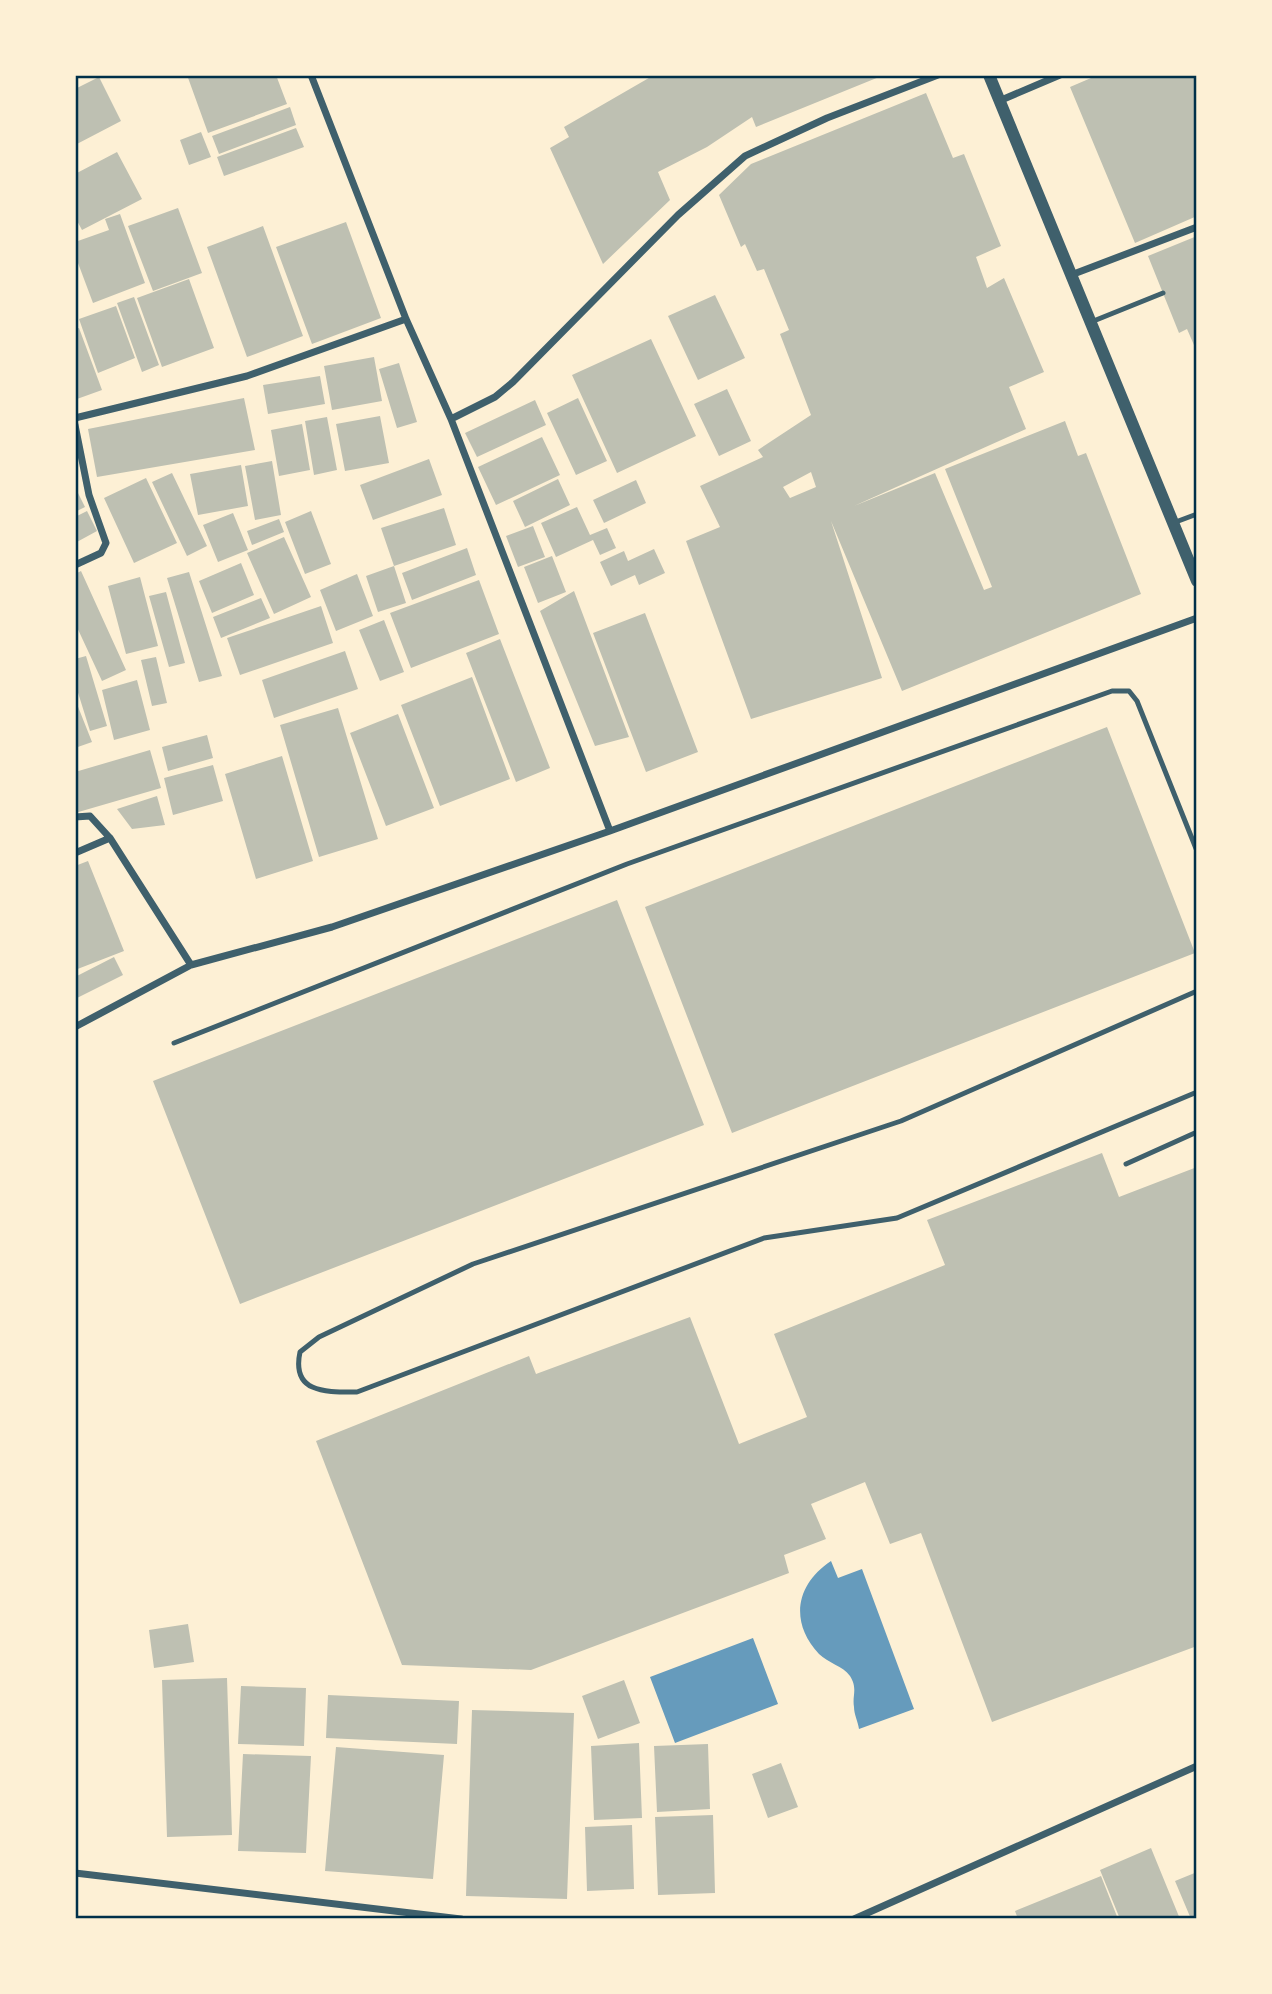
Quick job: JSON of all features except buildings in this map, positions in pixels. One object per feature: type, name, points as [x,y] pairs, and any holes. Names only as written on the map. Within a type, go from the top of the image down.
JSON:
[{"type":"street","points":[[311,75],[407,319],[450,419],[610,831]]},
{"type":"street","points":[[450,419],[495,397],[513,382],[678,215],[745,156],[827,118],[938,75]]},
{"type":"street","points":[[989,75],[1197,581]]},
{"type":"street","points":[[999,101],[1060,75]]},
{"type":"street","points":[[1071,275],[1197,227]]},
{"type":"street","points":[[75,418],[247,376],[407,319]]},
{"type":"street","points":[[75,425],[89,495],[106,542],[101,553],[75,565]]},
{"type":"street","points":[[75,1027],[191,965],[332,927],[610,831],[1197,618]]},
{"type":"street","points":[[75,817],[90,816],[110,838],[191,965]]},
{"type":"street","points":[[75,853],[110,838]]},
{"type":"street","points":[[854,1919],[1197,1766]]},
{"type":"street","points":[[75,1873],[461,1919]]},
{"type":"lane","points":[[1091,322],[1163,293]]},
{"type":"lane","points":[[1173,523],[1197,514]]},
{"type":"lane","points":[[174,1043],[627,864],[1112,691],[1129,691],[1137,701],[1197,851]]},
{"type":"lane","points":[[1197,991],[901,1121],[473,1264],[313,1341],[300,1352],[299,1370],[311,1388],[321,1392],[357,1392],[764,1238],[897,1217],[1197,1091]]},
{"type":"lane","points":[[1126,1164],[1197,1132]]},
{"type":"water","points":[[831,1561],[838,1578],[862,1569],[914,1709],[859,1729],[850,1676],[819,1654],[809,1642],[800,1617],[804,1592],[810,1581]]},
{"type":"water","points":[[753,1638],[778,1704],[675,1743],[650,1677]]}]
